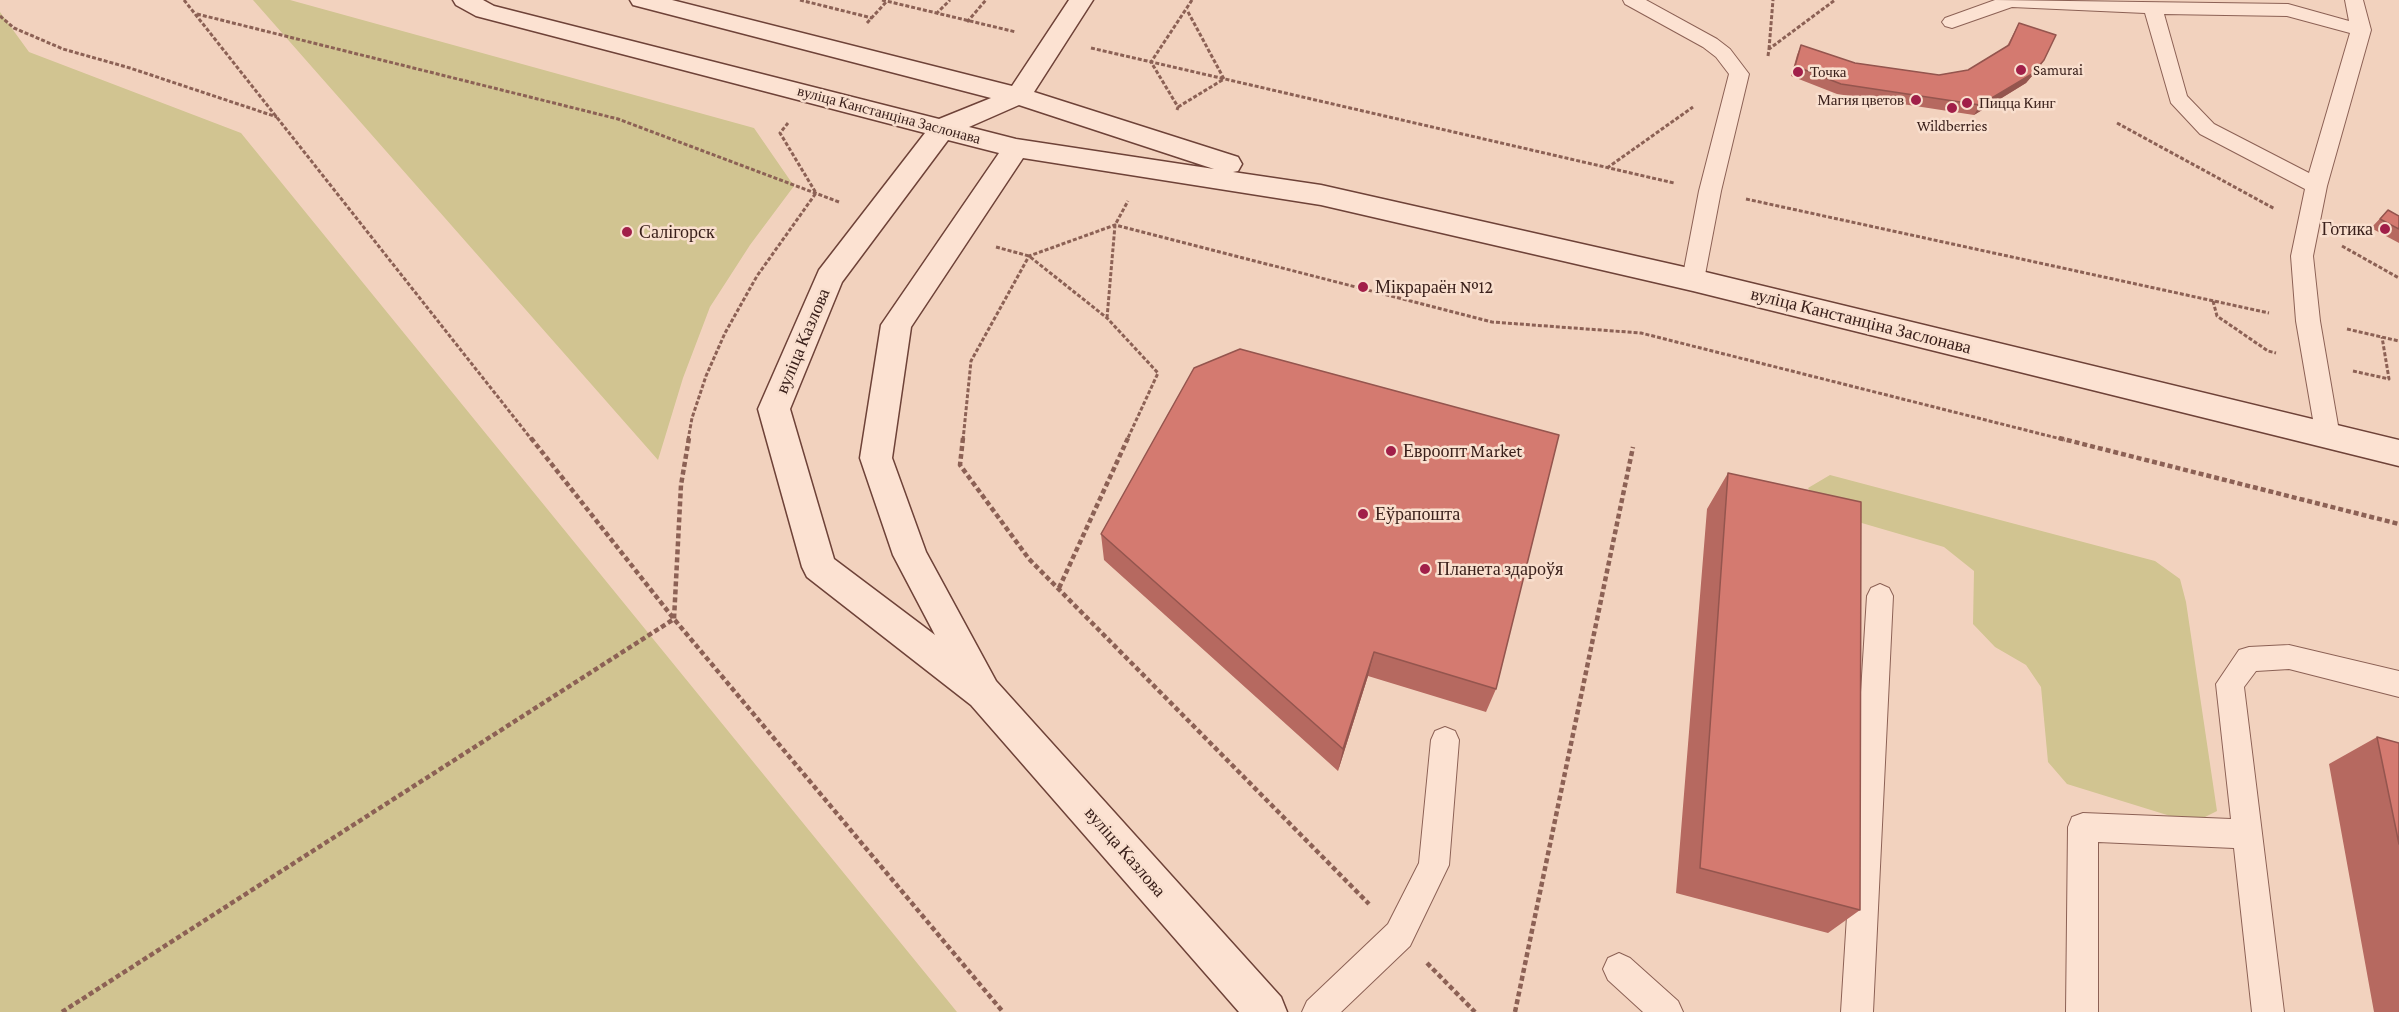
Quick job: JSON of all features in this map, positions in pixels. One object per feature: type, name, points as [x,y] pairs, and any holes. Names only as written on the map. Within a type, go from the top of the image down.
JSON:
[{"type":"main road","name":"вуліца Канстанціна Заслонава","points":[[465,0],[485,11],[1016,148],[1321,195],[1693,280],[2399,453]]},
{"type":"main road","name":"вуліца Канстанціна Заслонава","points":[[642,0],[1018,96],[1321,195]]},
{"type":"main road","points":[[1016,148],[1018,96],[1081,0]]},
{"type":"main road","name":"вуліца Казлова","points":[[1018,96],[943,128],[829,278],[774,409],[819,567],[984,693],[1266,1012]]},
{"type":"main road","name":"вуліца Казлова","points":[[984,693],[910,555],[876,458],[896,325],[1016,148]]},
{"type":"lane","points":[[1632,0],[1710,43],[1723,53],[1739,74],[1710,191],[1693,280]]},
{"type":"lane","points":[[2328,437],[2308,321],[2302,256],[2316,186],[2361,30],[2354,0]]},
{"type":"lane","points":[[1952,22],[2010,1],[2153,8],[2288,10],[2361,30]]},
{"type":"lane","points":[[2153,8],[2178,98],[2207,129],[2316,186]]},
{"type":"lane","points":[[1857,1012],[1880,596]]},
{"type":"lane","points":[[2268,1012],[2230,684],[2249,659],[2289,657],[2399,684]]},
{"type":"lane","points":[[1318,1012],[1399,935],[1434,865],[1445,740]]},
{"type":"lane","points":[[2082,1012],[2083,827],[2248,834]]},
{"type":"lane","points":[[1619,969],[1667,1012]]},
{"type":"path","points":[[183,0],[674,619],[1003,1012]]},
{"type":"path","points":[[800,0],[872,18]]},
{"type":"path","points":[[936,14],[950,0]]},
{"type":"path","points":[[967,22],[986,0]]},
{"type":"path","points":[[1150,62],[1192,0]]},
{"type":"path","points":[[1606,168],[1739,74],[1763,81],[1769,49],[1773,0]]},
{"type":"path","points":[[1769,49],[1835,0]]},
{"type":"path","points":[[843,51],[884,1],[1606,168],[2399,340]]},
{"type":"path","points":[[1187,10],[1224,79]]},
{"type":"path","points":[[195,13],[618,119],[816,193]]},
{"type":"path","points":[[0,16],[14,28],[63,49],[130,68],[277,117]]},
{"type":"path","points":[[1178,107],[1224,79]]},
{"type":"path","points":[[810,94],[780,133],[816,193]]},
{"type":"path","points":[[2116,123],[2399,278]]},
{"type":"path","points":[[674,619],[681,485],[692,418],[706,376],[725,333],[757,276],[816,193]]},
{"type":"path","points":[[1107,318],[1115,225]]},
{"type":"path","points":[[1475,1012],[1029,559],[960,465],[971,361],[1029,256],[1115,225],[1492,322],[1641,333],[2399,524]]},
{"type":"path","points":[[1029,256],[1107,318],[1158,373],[1059,588]]},
{"type":"path","points":[[1515,1012],[1633,447]]},
{"type":"path","points":[[62,1012],[674,619]]},
{"type":"shaded area","points":[[253,0],[290,0],[754,128],[794,186],[750,245],[710,307],[683,378],[658,460]]},
{"type":"shaded area","points":[[0,12],[29,52],[241,133],[957,1012],[0,1012]]},
{"type":"shaded area","points":[[1830,475],[2155,561],[2180,579],[2186,602],[2217,811],[2193,823],[2067,784],[2048,762],[2041,687],[2026,665],[1995,647],[1973,624],[1974,571],[1944,547],[1824,512],[1808,488]]},
{"type":"building","points":[[2019,23],[2056,35],[2044,60],[2032,74],[1980,105],[1841,84],[1795,66],[1801,45],[1855,63],[1939,75],[1968,70],[2009,45]]},
{"type":"building","points":[[2388,210],[2399,216],[2399,229],[2380,219]]},
{"type":"building","points":[[1240,349],[1559,435],[1496,689],[1374,652],[1343,749],[1101,534],[1194,368]]},
{"type":"building","points":[[1728,473],[1861,502],[1860,910],[1700,868]]},
{"type":"building","points":[[2377,737],[2399,743],[2399,844]]},
{"type":"place","name":"Samurai","points":[[2021,70]]},
{"type":"place","name":"Точка","points":[[1798,72]]},
{"type":"place","name":"Магия цветов","points":[[1916,100]]},
{"type":"place","name":"Пицца Кинг","points":[[1967,103]]},
{"type":"place","name":"Wildberries","points":[[1952,108]]},
{"type":"place","name":"Готика","points":[[2385,229]]},
{"type":"place","name":"Салігорск","points":[[627,232]]},
{"type":"place","name":"Мікрараён №12","points":[[1363,287]]},
{"type":"place","name":"Евроопт Market","points":[[1391,451]]},
{"type":"place","name":"Еўрапошта","points":[[1363,514]]},
{"type":"place","name":"Планета здароўя","points":[[1425,569]]}]
